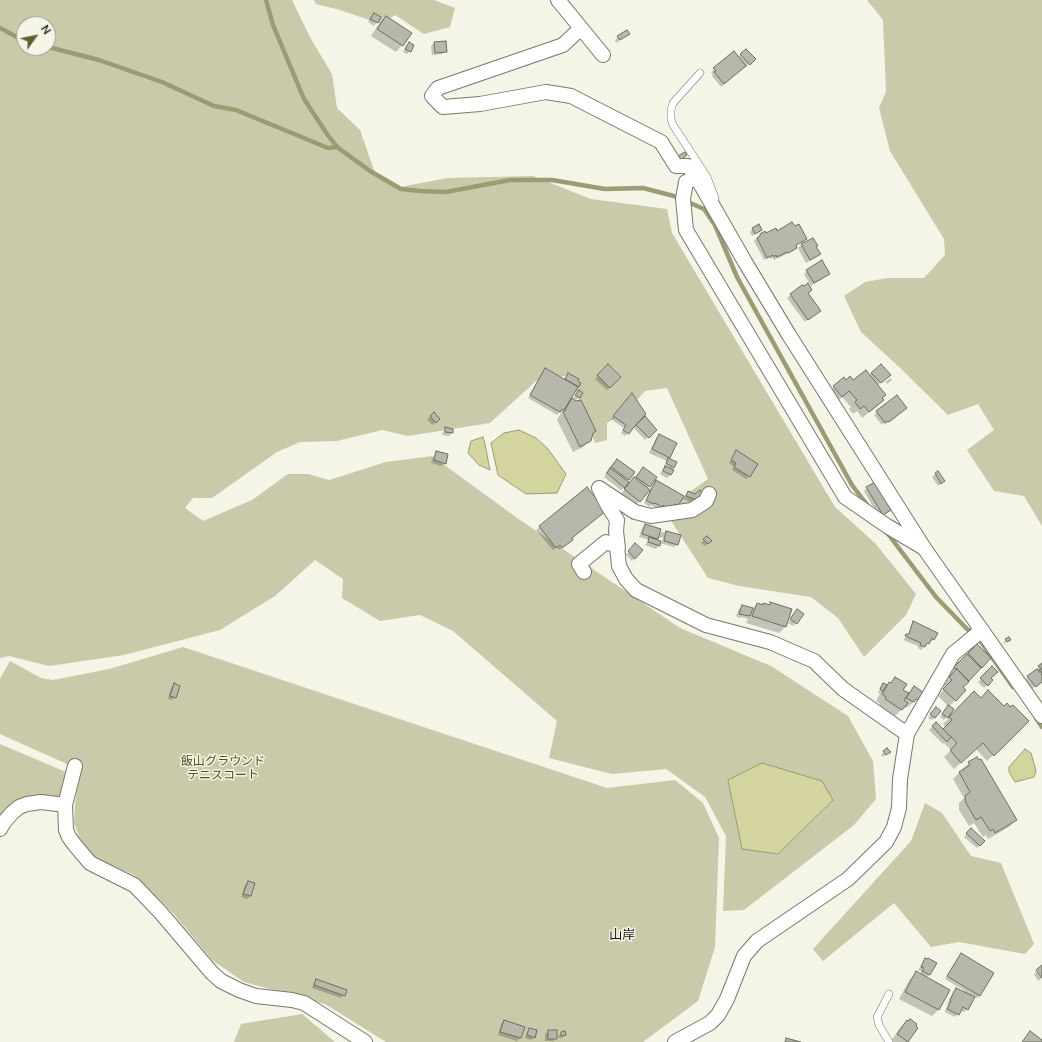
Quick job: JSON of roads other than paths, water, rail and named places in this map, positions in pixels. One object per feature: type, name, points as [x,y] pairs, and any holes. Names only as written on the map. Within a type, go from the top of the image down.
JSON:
[{"type":"street","points":[[558,0],[603,55]]},
{"type":"street","points":[[581,28],[562,45],[438,88],[432,96],[443,107],[480,104],[546,92],[572,96],[661,142],[676,166],[688,166],[697,178],[712,206],[789,335],[924,548],[1042,716]]},
{"type":"street","points":[[697,178],[686,182],[683,199],[686,230],[845,497],[887,526],[924,548]]},
{"type":"street","points":[[709,494],[706,501],[692,510],[651,516],[634,512],[599,488],[608,506],[618,520],[616,531],[619,566],[626,579],[636,590],[706,625],[770,642],[814,661],[843,689],[907,734]]},
{"type":"street","points":[[584,572],[579,564],[606,542],[617,546],[618,548]]},
{"type":"street","points":[[675,1042],[710,1023],[718,1015],[727,1000],[744,956],[757,941],[848,879],[886,842],[894,826],[899,808],[900,779],[907,734],[953,654],[982,630]]},
{"type":"street","points":[[75,766],[65,805],[66,830],[69,837],[82,855],[90,863],[134,885],[161,913],[217,978],[239,990],[256,996],[292,1000],[304,1003],[365,1042]]},
{"type":"street","points":[[0,829],[4,822],[19,807],[27,804],[41,802],[65,805]]},
{"type":"lane","points":[[700,73],[674,103],[670,110],[673,125],[707,177],[715,198],[712,206]]},
{"type":"lane","points":[[889,994],[878,1017],[879,1025],[889,1042]]},
{"type":"waterway","points":[[266,0],[273,25],[304,99],[327,134],[337,147],[370,171],[401,189],[446,192],[510,180],[552,180],[605,189],[643,188],[674,196],[704,209],[715,225],[737,277],[852,485],[868,506]]},
{"type":"waterway","points":[[0,28],[16,37]]},
{"type":"waterway","points":[[56,49],[99,60],[162,82],[214,106],[236,110],[328,148],[337,147]]},
{"type":"waterway","points":[[885,530],[936,597],[966,628],[979,639],[1013,687]]},
{"type":"waterway","points":[[1036,718],[1042,727]]},
{"type":"district","name":"山岸","points":[[622,936]]},
{"type":"park label","name":"飯山グラウンド テニスコート","points":[[223,769]]}]
